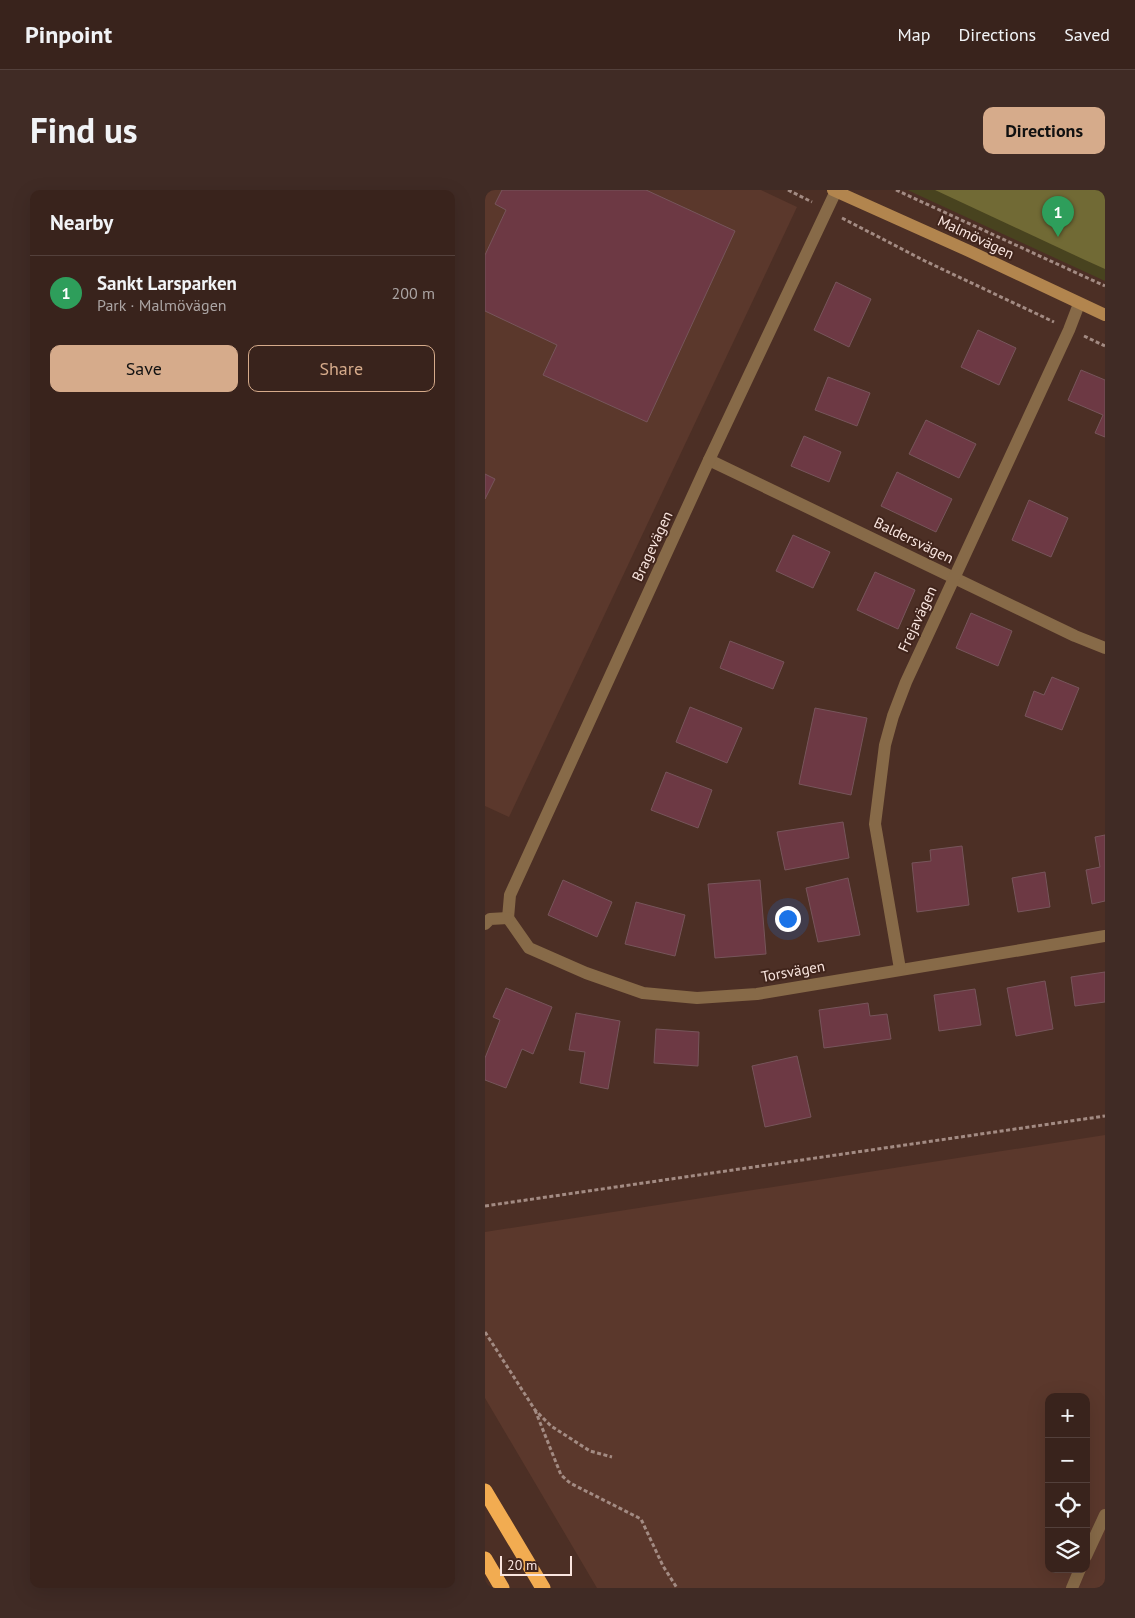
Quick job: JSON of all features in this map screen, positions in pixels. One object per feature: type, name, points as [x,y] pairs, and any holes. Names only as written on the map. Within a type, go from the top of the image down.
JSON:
[{"type":"highway","points":[[485,1491],[543,1588]]},
{"type":"highway","points":[[485,1560],[502,1588]]},
{"type":"main road","name":"Malmövägen","points":[[834,191],[969,251],[1105,315]]},
{"type":"street","name":"Bragevägen","points":[[508,918],[510,895],[709,460],[827,210],[834,191]]},
{"type":"street","name":"Frejavägen","points":[[899,969],[875,824],[885,745],[893,716],[906,682],[1069,330],[1079,304]]},
{"type":"street","name":"Baldersvägen","points":[[709,460],[1075,636],[1105,648]]},
{"type":"street","points":[[485,924],[490,918],[508,918]]},
{"type":"street","name":"Torsvägen","points":[[508,918],[529,948],[586,973],[643,993],[697,998],[757,994],[1105,936]]},
{"type":"street","points":[[1090,1547],[1105,1515]]},
{"type":"street","points":[[1072,1588],[1079,1573]]},
{"type":"path","points":[[788,190],[925,261],[1105,346]]},
{"type":"path","points":[[896,190],[1105,286]]},
{"type":"path","points":[[485,1206],[1105,1116]]},
{"type":"path","points":[[485,1332],[535,1410],[561,1475],[570,1483],[641,1519],[663,1566],[677,1588]]},
{"type":"path","points":[[535,1410],[551,1426],[590,1451],[611,1457]]},
{"type":"shaded area","points":[[485,190],[761,190],[797,207],[509,817],[485,806]]},
{"type":"shaded area","points":[[908,190],[1105,190],[1105,281],[916,194]]},
{"type":"shaded area","points":[[935,190],[1105,190],[1105,269],[1085,260]]},
{"type":"shaded area","points":[[1105,1135],[1105,1588],[597,1588],[485,1398],[485,1232]]},
{"type":"building","points":[[502,190],[646,190],[735,231],[647,422],[543,375],[557,345],[485,311],[485,255],[506,210],[495,204]]},
{"type":"building","points":[[836,282],[871,299],[849,347],[814,330]]},
{"type":"building","points":[[978,330],[1016,348],[999,385],[961,367]]},
{"type":"building","points":[[1081,370],[1105,380],[1105,437],[1095,433],[1103,415],[1068,400]]},
{"type":"building","points":[[828,377],[870,393],[857,426],[815,410]]},
{"type":"building","points":[[926,420],[976,444],[959,478],[909,454]]},
{"type":"building","points":[[804,436],[841,452],[829,482],[791,466]]},
{"type":"building","points":[[897,472],[952,499],[936,532],[881,506]]},
{"type":"building","points":[[485,474],[495,479],[485,499]]},
{"type":"building","points":[[1029,500],[1068,518],[1051,557],[1012,540]]},
{"type":"building","points":[[793,535],[830,552],[813,588],[776,571]]},
{"type":"building","points":[[875,572],[915,590],[898,629],[857,610]]},
{"type":"building","points":[[971,613],[1012,631],[998,666],[956,648]]},
{"type":"building","points":[[730,641],[784,662],[773,689],[720,668]]},
{"type":"building","points":[[1052,677],[1079,688],[1062,730],[1025,716],[1034,691],[1044,695]]},
{"type":"building","points":[[690,707],[742,728],[727,763],[676,742]]},
{"type":"building","points":[[815,708],[867,718],[851,795],[799,784]]},
{"type":"building","points":[[666,772],[712,790],[698,828],[651,810]]},
{"type":"building","points":[[843,822],[849,858],[785,870],[777,832]]},
{"type":"building","points":[[1105,835],[1105,901],[1092,904],[1086,870],[1100,867],[1095,837]]},
{"type":"building","points":[[962,846],[969,905],[917,912],[912,863],[931,861],[930,850]]},
{"type":"building","points":[[1045,872],[1050,907],[1018,912],[1012,878]]},
{"type":"building","points":[[848,878],[860,935],[818,942],[806,888]]},
{"type":"building","points":[[563,880],[612,902],[597,937],[548,915]]},
{"type":"building","points":[[760,880],[766,954],[715,958],[708,884]]},
{"type":"building","points":[[636,902],[685,915],[675,956],[625,944]]},
{"type":"building","points":[[1105,972],[1105,1002],[1075,1006],[1071,977]]},
{"type":"building","points":[[1045,981],[1053,1029],[1016,1036],[1007,988]]},
{"type":"building","points":[[506,988],[552,1007],[533,1054],[522,1049],[506,1088],[485,1080],[485,1058],[500,1020],[493,1017]]},
{"type":"building","points":[[975,989],[981,1025],[939,1031],[934,995]]},
{"type":"building","points":[[868,1003],[870,1016],[887,1014],[891,1039],[824,1048],[819,1010]]},
{"type":"building","points":[[576,1013],[620,1021],[608,1089],[580,1083],[585,1052],[569,1050]]},
{"type":"building","points":[[656,1029],[699,1032],[698,1066],[654,1063]]},
{"type":"building","points":[[797,1056],[811,1117],[765,1127],[752,1066]]},
{"type":"place","name":"Sankt Larsparken","points":[[1058,237]]}]
